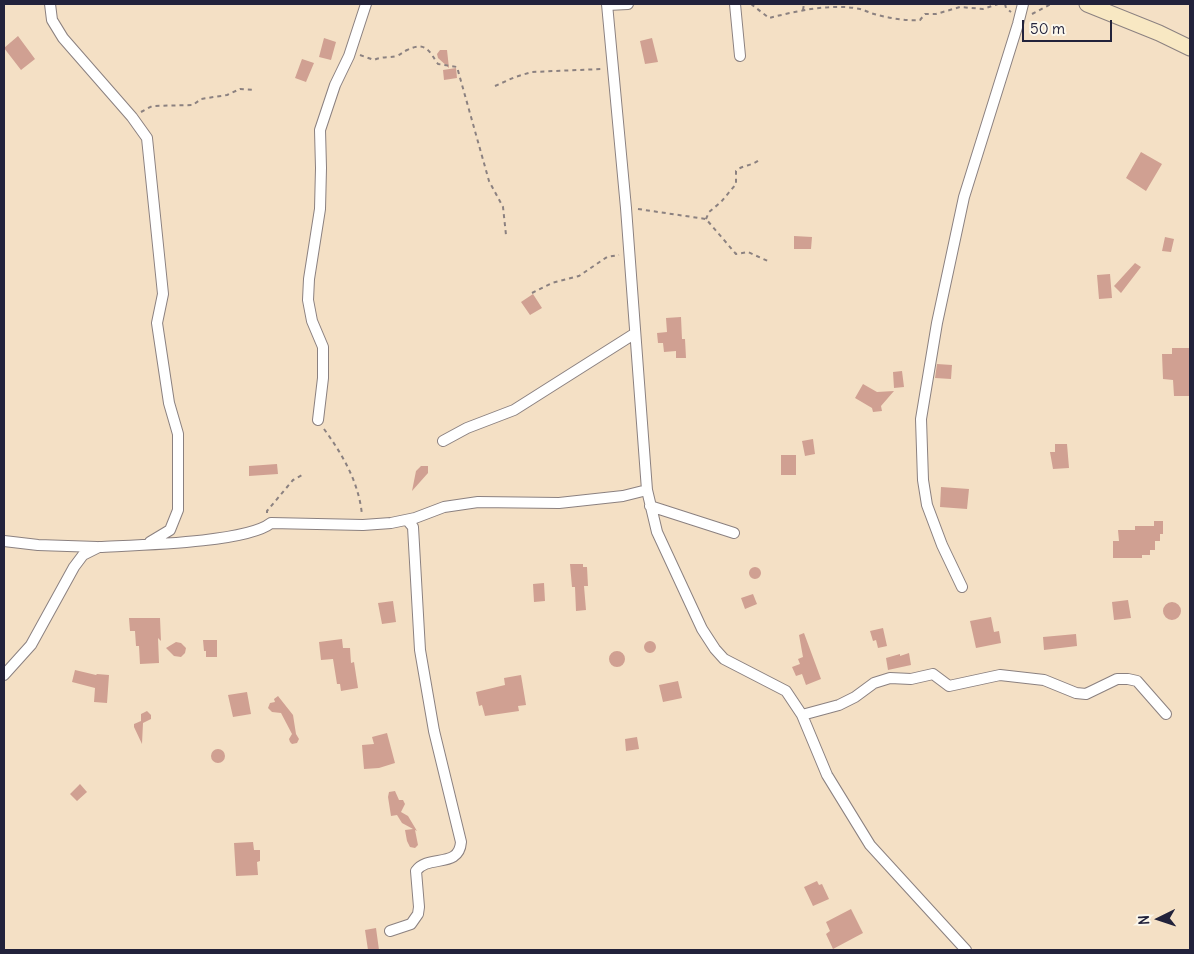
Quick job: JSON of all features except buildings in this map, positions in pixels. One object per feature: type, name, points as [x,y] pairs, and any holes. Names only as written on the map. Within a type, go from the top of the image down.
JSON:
[{"type":"main road","points":[[1093,5],[1190,48]]},
{"type":"street","points":[[50,4],[52,20],[63,38],[148,138],[163,294],[157,323],[170,403],[178,434],[178,510],[170,530],[148,544]]},
{"type":"street","points":[[318,420],[323,378],[323,347],[312,321],[308,300],[309,280],[320,209],[322,168],[320,130],[334,85],[349,56],[366,4]]},
{"type":"street","points":[[628,4],[607,4],[626,208],[647,490],[657,532],[702,629],[715,649],[724,659],[786,691],[802,714],[827,775],[870,845],[966,950]]},
{"type":"street","points":[[735,4],[740,56]]},
{"type":"street","points":[[962,587],[942,545],[927,504],[922,480],[921,419],[937,323],[964,197],[1022,9]]},
{"type":"street","points":[[443,441],[467,428],[514,410],[634,334]]},
{"type":"street","points":[[4,541],[38,545],[99,547],[148,544],[217,538],[249,533],[265,528],[271,523],[363,525],[391,523],[407,520],[434,509],[453,505],[478,502],[559,503],[623,496],[647,490]]},
{"type":"street","points":[[650,506],[734,533]]},
{"type":"street","points":[[390,931],[411,924],[418,914],[416,871],[420,866],[454,857],[460,850],[461,842],[434,731],[420,650],[412,528],[407,520]]},
{"type":"street","points":[[4,675],[31,645],[74,567],[83,555],[99,547]]},
{"type":"street","points":[[802,714],[839,705],[874,683],[890,678],[911,679],[933,674],[949,686],[1000,675],[1044,680],[1076,693],[1086,694],[1117,679],[1128,679],[1137,681],[1166,714]]},
{"type":"path","points":[[751,4],[769,18],[803,10],[828,8],[860,9],[873,14],[913,21],[920,20],[926,14],[936,14],[951,8],[983,9],[998,4]]},
{"type":"path","points":[[803,10],[804,4]]},
{"type":"path","points":[[1022,9],[1034,14],[1051,4]]},
{"type":"path","points":[[349,56],[362,54],[368,59],[374,60],[382,56],[392,57],[400,55],[408,49],[423,46],[429,49],[438,64],[457,67],[489,181],[503,207],[506,235]]},
{"type":"path","points":[[496,86],[514,77],[532,72],[614,68]]},
{"type":"path","points":[[132,117],[152,106],[193,105],[201,99],[227,95],[240,89],[254,90]]},
{"type":"path","points":[[706,219],[709,212],[721,202],[736,184],[736,171],[759,160]]},
{"type":"path","points":[[626,208],[706,219],[736,254],[748,252],[770,262]]},
{"type":"path","points":[[532,293],[552,284],[579,276],[607,257],[629,254]]},
{"type":"path","points":[[318,420],[347,465],[360,499],[363,525]]},
{"type":"path","points":[[265,528],[267,510],[293,480],[304,474]]}]
